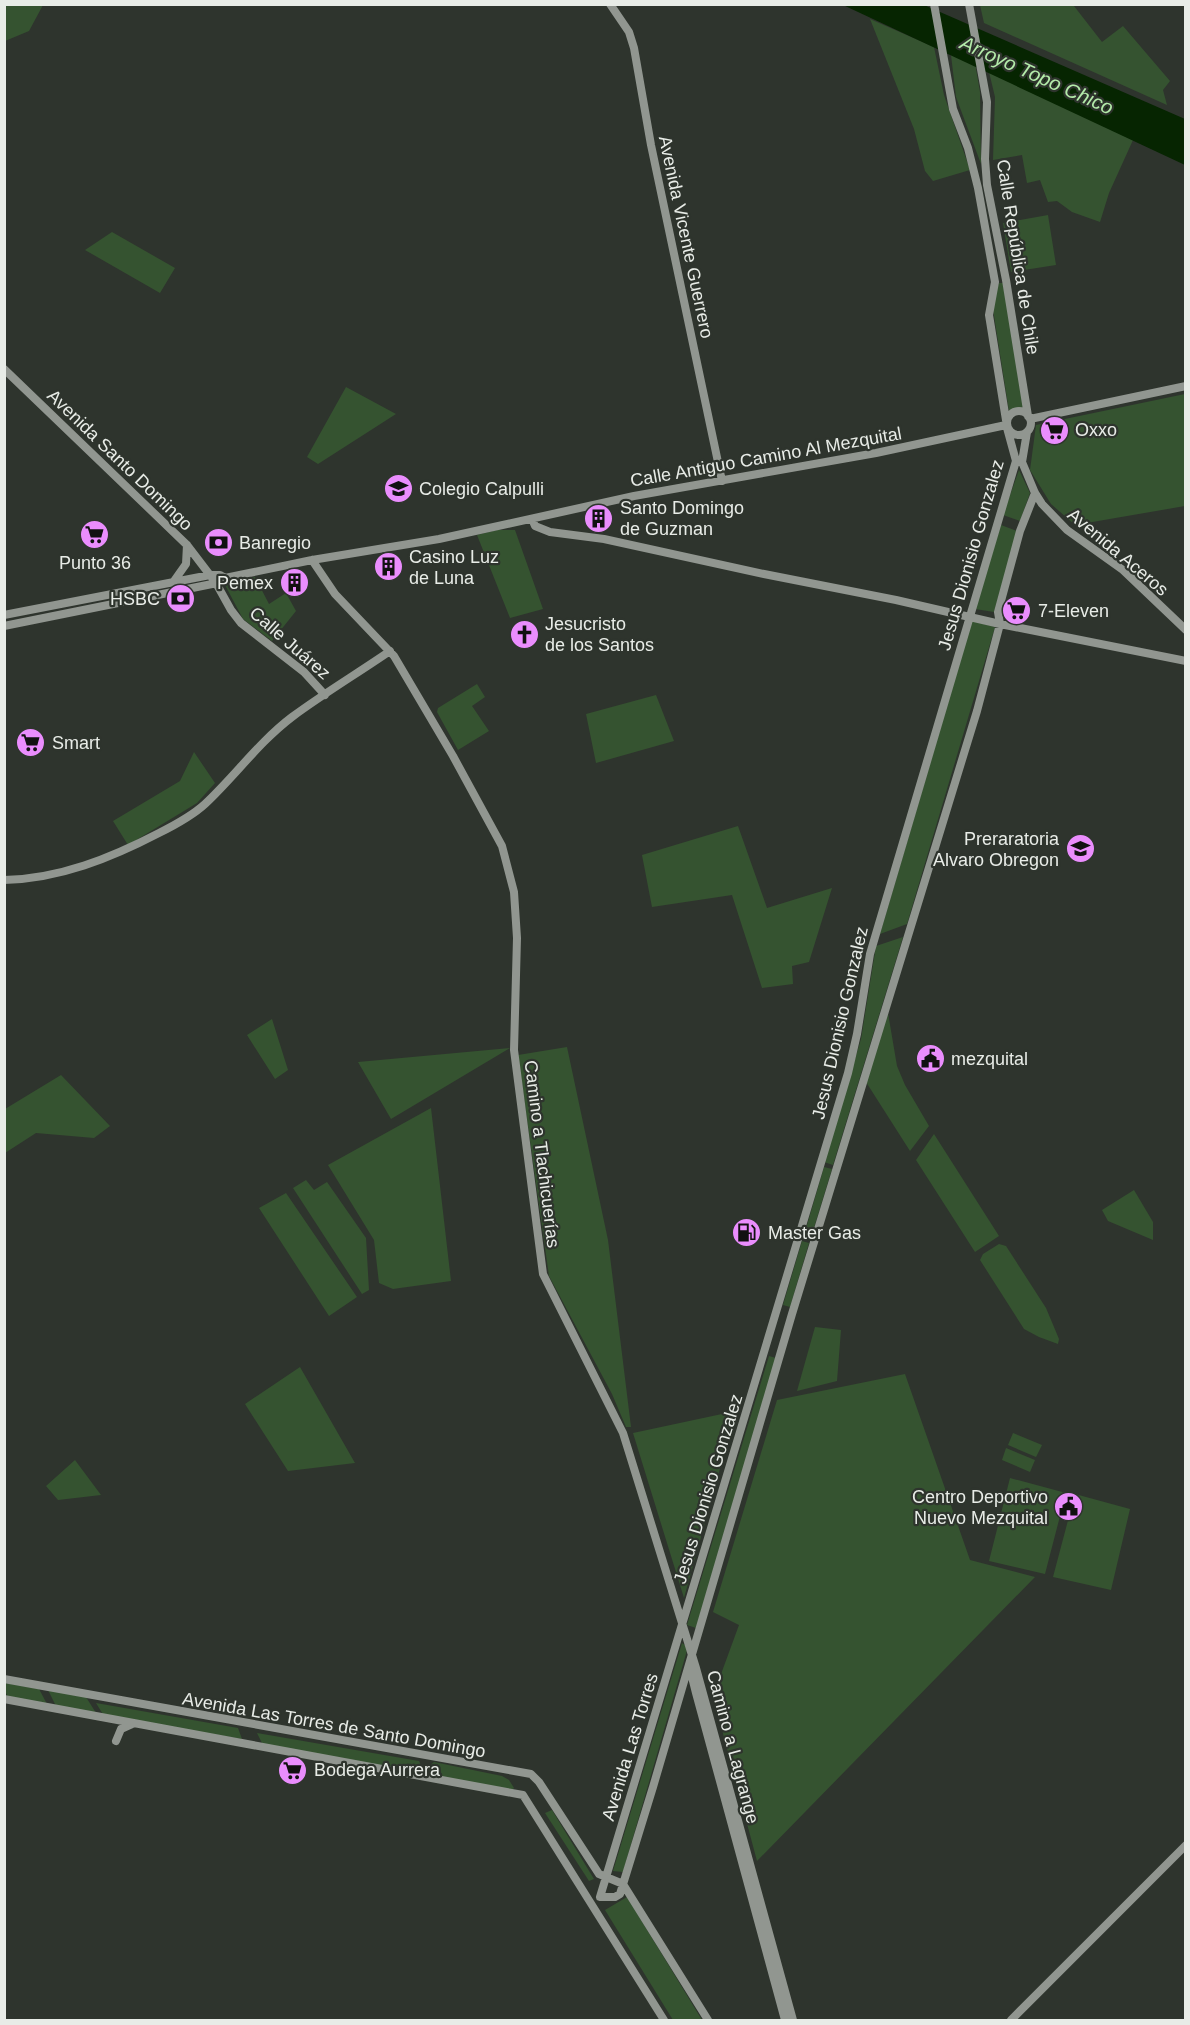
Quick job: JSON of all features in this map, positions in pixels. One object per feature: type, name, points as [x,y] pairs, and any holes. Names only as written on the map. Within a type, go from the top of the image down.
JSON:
[{"type":"street","name":"Avenida Vicente Guerrero","points":[[610,4],[629,32],[634,48],[653,154],[722,481]]},
{"type":"street","name":"Calle República de Chile","points":[[969,4],[987,110],[987,185],[1029,417]]},
{"type":"street","name":"Calle República de Chile","points":[[934,5],[953,108],[968,148],[978,188],[995,282],[989,315],[1007,425]]},
{"type":"street","name":"Avenida Santo Domingo","points":[[4,369],[187,545],[216,583]]},
{"type":"street","points":[[1029,417],[1185,386]]},
{"type":"street","points":[[1019,461],[1027,432],[1031,426],[1029,417],[1022,411],[1014,412],[1007,425],[1015,435],[1027,432]]},
{"type":"street","name":"Calle Antiguo Camino Al Mezquital","points":[[225,578],[440,538],[634,496],[876,453],[1007,425]]},
{"type":"street","name":"Jesus Dionisio Gonzalez","points":[[683,1624],[848,1073],[870,954],[970,616],[1019,461],[1007,425]]},
{"type":"street","name":"Avenida Aceros","points":[[1019,461],[1035,493],[1058,522],[1123,570],[1185,630]]},
{"type":"street","name":"Jesus Dionisio Gonzalez","points":[[692,1654],[792,1314],[977,711],[1000,624],[998,612],[1020,531],[1035,493]]},
{"type":"street","points":[[532,519],[535,526],[550,532],[604,539],[1185,662]]},
{"type":"street","points":[[173,582],[186,564],[187,545]]},
{"type":"street","name":"Camino a Tlachicuerías","points":[[312,560],[335,594],[390,651],[447,746],[502,846],[514,892],[517,947],[514,1050],[543,1274],[623,1433],[695,1663]]},
{"type":"street","points":[[4,615],[210,575],[220,575],[225,578],[222,582],[4,626]]},
{"type":"street","name":"Calle Juárez","points":[[216,583],[241,623],[304,672],[325,695]]},
{"type":"street","points":[[5,881],[27,880],[75,869],[134,846],[198,810],[265,741],[292,718],[390,651]]},
{"type":"street","name":"Avenida Las Torres","points":[[600,1897],[683,1624]]},
{"type":"street","name":"Avenida Las Torres","points":[[623,1884],[692,1654]]},
{"type":"street","name":"Camino a Lagrange","points":[[695,1663],[692,1677],[696,1693],[785,2020]]},
{"type":"street","name":"Camino a Lagrange","points":[[695,1663],[793,2020]]},
{"type":"street","name":"Avenida Las Torres de Santo Domingo","points":[[4,1679],[531,1774],[539,1782],[599,1874],[607,1877]]},
{"type":"street","name":"Avenida Las Torres de Santo Domingo","points":[[4,1699],[517,1792],[527,1800],[664,2020]]},
{"type":"street","points":[[116,1740],[121,1729],[133,1724]]},
{"type":"street","points":[[1011,2020],[1185,1845]]},
{"type":"street","points":[[607,1877],[623,1884],[708,2020]]},
{"type":"street","points":[[590,1902],[600,1897],[618,1895],[623,1884]]},
{"type":"shaded area","points":[[5,4],[43,5],[29,31],[5,41]]},
{"type":"shaded area","points":[[980,5],[1075,5],[1102,42],[1123,26],[1170,81],[1163,90],[1167,105],[984,23]]},
{"type":"shaded area","points":[[870,19],[934,47],[944,95],[970,170],[933,181],[925,171],[914,129]]},
{"type":"shaded area","points":[[951,55],[975,63],[980,92],[981,164],[956,97]]},
{"type":"shaded area","points":[[989,72],[1133,140],[1109,193],[1100,222],[1072,212],[1057,201],[1048,202],[1040,180],[1027,183],[1022,155],[993,160],[995,97]]},
{"type":"shaded area","points":[[1048,215],[1056,265],[1011,272],[1003,223]]},
{"type":"shaded area","points":[[112,232],[175,268],[160,293],[85,250]]},
{"type":"shaded area","points":[[999,283],[1003,283],[1024,407],[1009,411],[992,303]]},
{"type":"shaded area","points":[[346,387],[396,414],[318,464],[307,457]]},
{"type":"shaded area","points":[[1185,394],[1185,506],[1075,525],[1051,504],[1030,470],[1036,425]]},
{"type":"shaded area","points":[[1019,470],[1030,493],[1020,521],[1003,515]]},
{"type":"shaded area","points":[[1001,525],[1017,531],[994,612],[975,609]]},
{"type":"shaded area","points":[[497,530],[515,530],[543,609],[510,618],[477,535]]},
{"type":"shaded area","points":[[255,577],[269,604],[286,593],[296,611],[272,641],[243,619],[225,585]]},
{"type":"shaded area","points":[[972,621],[995,627],[907,924],[880,934]]},
{"type":"shaded area","points":[[477,684],[485,697],[472,706],[489,731],[458,750],[437,712],[438,708]]},
{"type":"shaded area","points":[[656,695],[674,741],[596,763],[586,714]]},
{"type":"shaded area","points":[[194,752],[215,783],[197,803],[128,845],[113,821],[180,781]]},
{"type":"shaded area","points":[[738,826],[767,908],[832,888],[809,962],[792,966],[793,984],[762,988],[732,895],[652,907],[642,855]]},
{"type":"shaded area","points":[[903,937],[833,1165],[824,1162],[861,1039],[876,946]]},
{"type":"shaded area","points":[[888,1013],[897,1066],[905,1085],[929,1126],[910,1151],[866,1082]]},
{"type":"shaded area","points":[[272,1019],[288,1070],[275,1079],[247,1035]]},
{"type":"shaded area","points":[[567,1047],[608,1240],[631,1427],[626,1427],[612,1394],[549,1276],[518,1055]]},
{"type":"shaded area","points":[[510,1048],[391,1119],[358,1062]]},
{"type":"shaded area","points":[[61,1075],[110,1126],[94,1138],[36,1133],[5,1153],[5,1109]]},
{"type":"shaded area","points":[[431,1108],[451,1281],[393,1289],[379,1283],[374,1240],[328,1165]]},
{"type":"shaded area","points":[[934,1134],[999,1236],[975,1252],[916,1160]]},
{"type":"shaded area","points":[[824,1167],[832,1169],[812,1234],[805,1232]]},
{"type":"shaded area","points":[[306,1180],[314,1190],[327,1182],[366,1238],[369,1290],[362,1294],[293,1188]]},
{"type":"shaded area","points":[[1134,1190],[1153,1222],[1153,1240],[1108,1221],[1102,1210]]},
{"type":"shaded area","points":[[286,1193],[357,1297],[329,1316],[259,1208]]},
{"type":"shaded area","points":[[802,1241],[809,1243],[790,1307],[783,1305]]},
{"type":"shaded area","points":[[999,1244],[1006,1246],[1046,1308],[1059,1339],[1058,1344],[1024,1329],[980,1260],[983,1254]]},
{"type":"shaded area","points":[[815,1327],[841,1330],[837,1381],[797,1391]]},
{"type":"shaded area","points":[[769,1356],[776,1358],[696,1628],[687,1625]]},
{"type":"shaded area","points":[[300,1367],[355,1463],[288,1471],[245,1404]]},
{"type":"shaded area","points":[[905,1374],[970,1560],[1035,1577],[757,1861],[713,1696],[739,1625],[713,1612],[777,1400]]},
{"type":"shaded area","points":[[736,1411],[684,1598],[633,1433]]},
{"type":"shaded area","points":[[1013,1433],[1042,1445],[1036,1457],[1008,1445]]},
{"type":"shaded area","points":[[1006,1448],[1035,1460],[1030,1472],[1002,1460]]},
{"type":"shaded area","points":[[75,1460],[101,1495],[58,1500],[46,1486]]},
{"type":"shaded area","points":[[1010,1478],[1066,1493],[1045,1574],[989,1561]]},
{"type":"shaded area","points":[[1075,1494],[1130,1509],[1111,1590],[1053,1577]]},
{"type":"shaded area","points":[[682,1643],[688,1647],[623,1872],[613,1871]]},
{"type":"shaded area","points":[[5,1683],[39,1689],[47,1704],[8,1697]]},
{"type":"shaded area","points":[[48,1690],[86,1697],[96,1713],[56,1706]]},
{"type":"shaded area","points":[[96,1703],[238,1728],[242,1739],[104,1716]]},
{"type":"shaded area","points":[[257,1733],[419,1761],[422,1767],[417,1772],[263,1745]]},
{"type":"shaded area","points":[[434,1762],[502,1776],[509,1780],[514,1788],[512,1790],[432,1775],[429,1766]]},
{"type":"shaded area","points":[[552,1810],[594,1879],[589,1881],[545,1813]]},
{"type":"shaded area","points":[[627,1897],[702,2020],[673,2020],[605,1910]]},
{"type":"water","name":"Arroyo Topo Chico","points":[[843,5],[924,5],[1185,119],[1185,165]]},
{"type":"place","name":"Oxxo","points":[[1054,430]]},
{"type":"place","name":"Colegio Calpulli","points":[[398,489]]},
{"type":"place","name":"Santo Domingo de Guzman","points":[[599,518]]},
{"type":"place","name":"Punto 36","points":[[95,534]]},
{"type":"place","name":"Banregio","points":[[218,543]]},
{"type":"place","name":"Casino Luz de Luna","points":[[388,567]]},
{"type":"place","name":"Pemex","points":[[294,583]]},
{"type":"place","name":"HSBC","points":[[181,599]]},
{"type":"place","name":"7-Eleven","points":[[1017,611]]},
{"type":"place","name":"Jesucristo de los Santos","points":[[524,634]]},
{"type":"place","name":"Smart","points":[[31,743]]},
{"type":"place","name":"Preraratoria Alvaro Obregon","points":[[1080,849]]},
{"type":"place","name":"mezquital","points":[[930,1059]]},
{"type":"place","name":"Master Gas","points":[[747,1233]]},
{"type":"place","name":"Centro Deportivo Nuevo Mezquital","points":[[1069,1507]]},
{"type":"place","name":"Bodega Aurrera","points":[[293,1770]]}]
